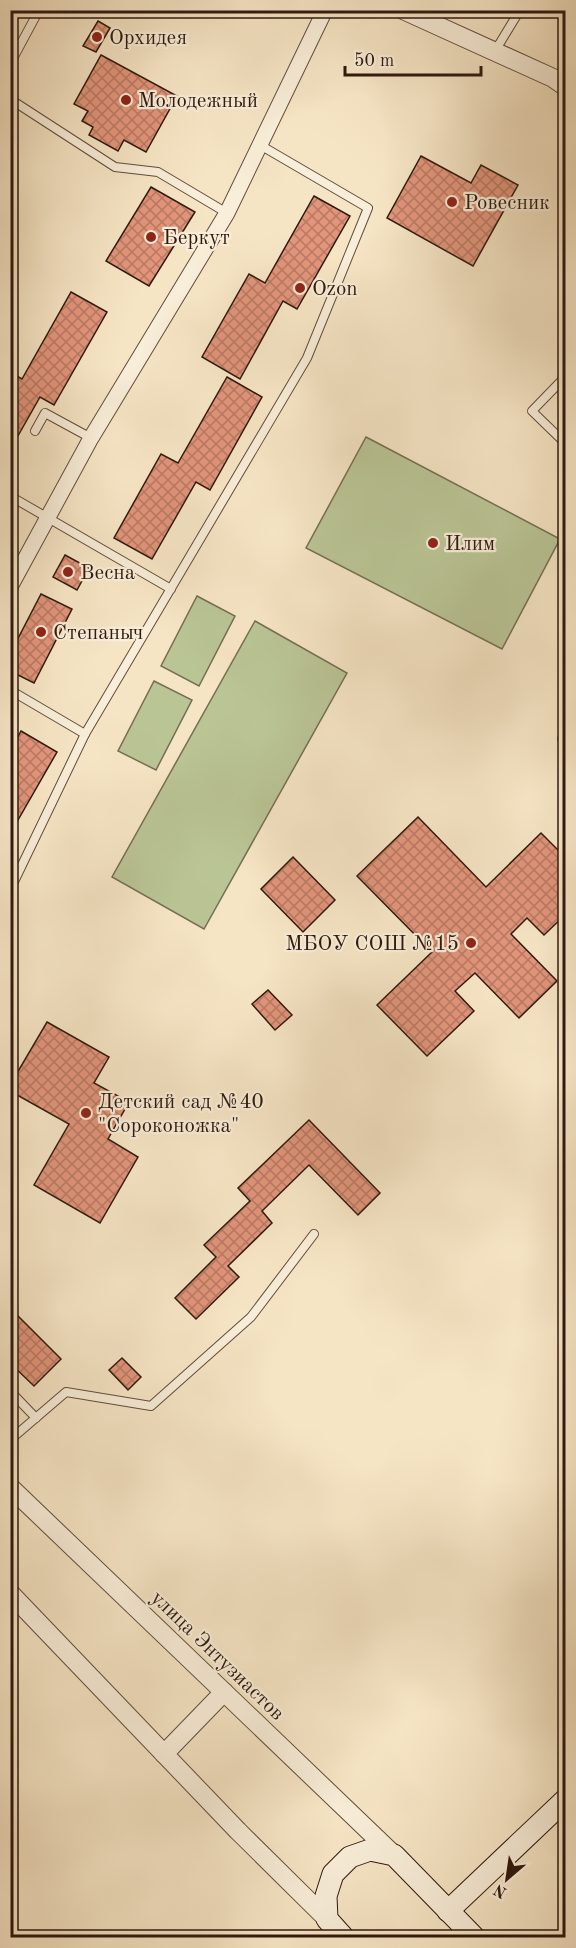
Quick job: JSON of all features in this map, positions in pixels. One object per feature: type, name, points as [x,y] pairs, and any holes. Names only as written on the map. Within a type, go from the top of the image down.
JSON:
[{"type":"main road","points":[[448,1911],[566,1799]]},
{"type":"main road","points":[[344,1937],[327,1919],[326,1896],[333,1874],[350,1857],[370,1851],[394,1855],[474,1938]]},
{"type":"street","points":[[10,587],[91,438],[227,213],[326,10]]},
{"type":"street","points":[[403,10],[553,78],[566,87]]},
{"type":"street","name":"улица Энтузиастов","points":[[10,1487],[394,1855]]},
{"type":"street","points":[[10,1593],[164,1754],[327,1919]]},
{"type":"street","points":[[164,1754],[224,1692]]},
{"type":"lane","points":[[10,64],[39,10]]},
{"type":"lane","points":[[495,52],[520,10]]},
{"type":"lane","points":[[10,99],[115,167],[158,172],[227,213]]},
{"type":"lane","points":[[10,890],[85,734],[307,358],[368,208],[260,146]]},
{"type":"lane","points":[[566,376],[532,411],[566,444]]},
{"type":"lane","points":[[35,431],[45,413],[91,438]]},
{"type":"lane","points":[[10,496],[171,589]]},
{"type":"lane","points":[[10,690],[85,734]]},
{"type":"lane","points":[[10,1440],[66,1392],[151,1406],[250,1317],[314,1234]]},
{"type":"lane","points":[[10,1391],[36,1418]]},
{"type":"green space","name":"Илим","points":[[366,437],[560,539],[502,649],[306,548]]},
{"type":"green space","points":[[197,596],[235,616],[199,686],[161,666]]},
{"type":"green space","points":[[255,621],[347,673],[204,929],[112,877]]},
{"type":"green space","points":[[154,681],[192,700],[156,770],[118,751]]},
{"type":"building","name":"Орхидея","points":[[98,21],[110,28],[96,52],[83,46]]},
{"type":"building","name":"Молодежный","points":[[101,55],[177,96],[146,152],[124,140],[118,151],[89,135],[93,127],[82,121],[88,111],[74,104]]},
{"type":"building","name":"Ровесник","points":[[421,156],[471,183],[481,165],[518,185],[473,266],[387,218]]},
{"type":"building","name":"Беркут","points":[[151,187],[195,212],[149,286],[106,261]]},
{"type":"building","points":[[314,196],[350,216],[297,309],[283,301],[240,379],[202,357],[249,274],[265,283]]},
{"type":"building","points":[[71,292],[107,312],[54,405],[40,397],[10,450],[10,372],[22,379]]},
{"type":"building","points":[[227,377],[262,397],[210,490],[196,482],[152,559],[114,538],[161,454],[178,463]]},
{"type":"building","points":[[65,555],[89,568],[77,590],[53,577]]},
{"type":"building","name":"Степаныч","points":[[41,594],[72,609],[34,683],[10,671],[10,654]]},
{"type":"building","points":[[21,731],[57,752],[10,834],[10,751]]},
{"type":"building","name":"МБОУ СОШ №15","points":[[418,817],[486,887],[541,833],[566,858],[566,914],[544,935],[527,918],[511,934],[557,981],[519,1018],[475,973],[455,991],[474,1011],[427,1056],[377,1005],[432,952],[357,876]]},
{"type":"building","points":[[293,857],[335,900],[303,932],[261,889]]},
{"type":"building","points":[[268,990],[292,1015],[275,1030],[252,1004]]},
{"type":"building","name":"Детский сад №40 \"Сороконожка\"","points":[[47,1022],[109,1057],[94,1083],[129,1102],[108,1139],[138,1157],[100,1223],[34,1185],[69,1124],[10,1091],[10,1085]]},
{"type":"building","points":[[309,1120],[380,1193],[358,1215],[309,1165],[262,1211],[272,1223],[228,1266],[239,1277],[196,1319],[175,1298],[216,1257],[204,1245],[250,1201],[238,1188]]},
{"type":"building","points":[[10,1308],[61,1359],[34,1386],[10,1363]]},
{"type":"building","points":[[122,1358],[141,1377],[128,1390],[109,1370]]},
{"type":"place","name":"Орхидея","points":[[97,37]]},
{"type":"place","name":"Молодежный","points":[[126,100]]},
{"type":"place","name":"Ровесник","points":[[452,202]]},
{"type":"place","name":"Беркут","points":[[151,237]]},
{"type":"place","name":"Ozon","points":[[300,288]]},
{"type":"place","name":"Илим","points":[[433,543]]},
{"type":"place","name":"Весна","points":[[68,572]]},
{"type":"place","name":"Степаныч","points":[[41,632]]},
{"type":"place","name":"МБОУ СОШ №15","points":[[471,943]]},
{"type":"place","name":"Детский сад №40 \"Сороконожка\"","points":[[86,1113]]}]
